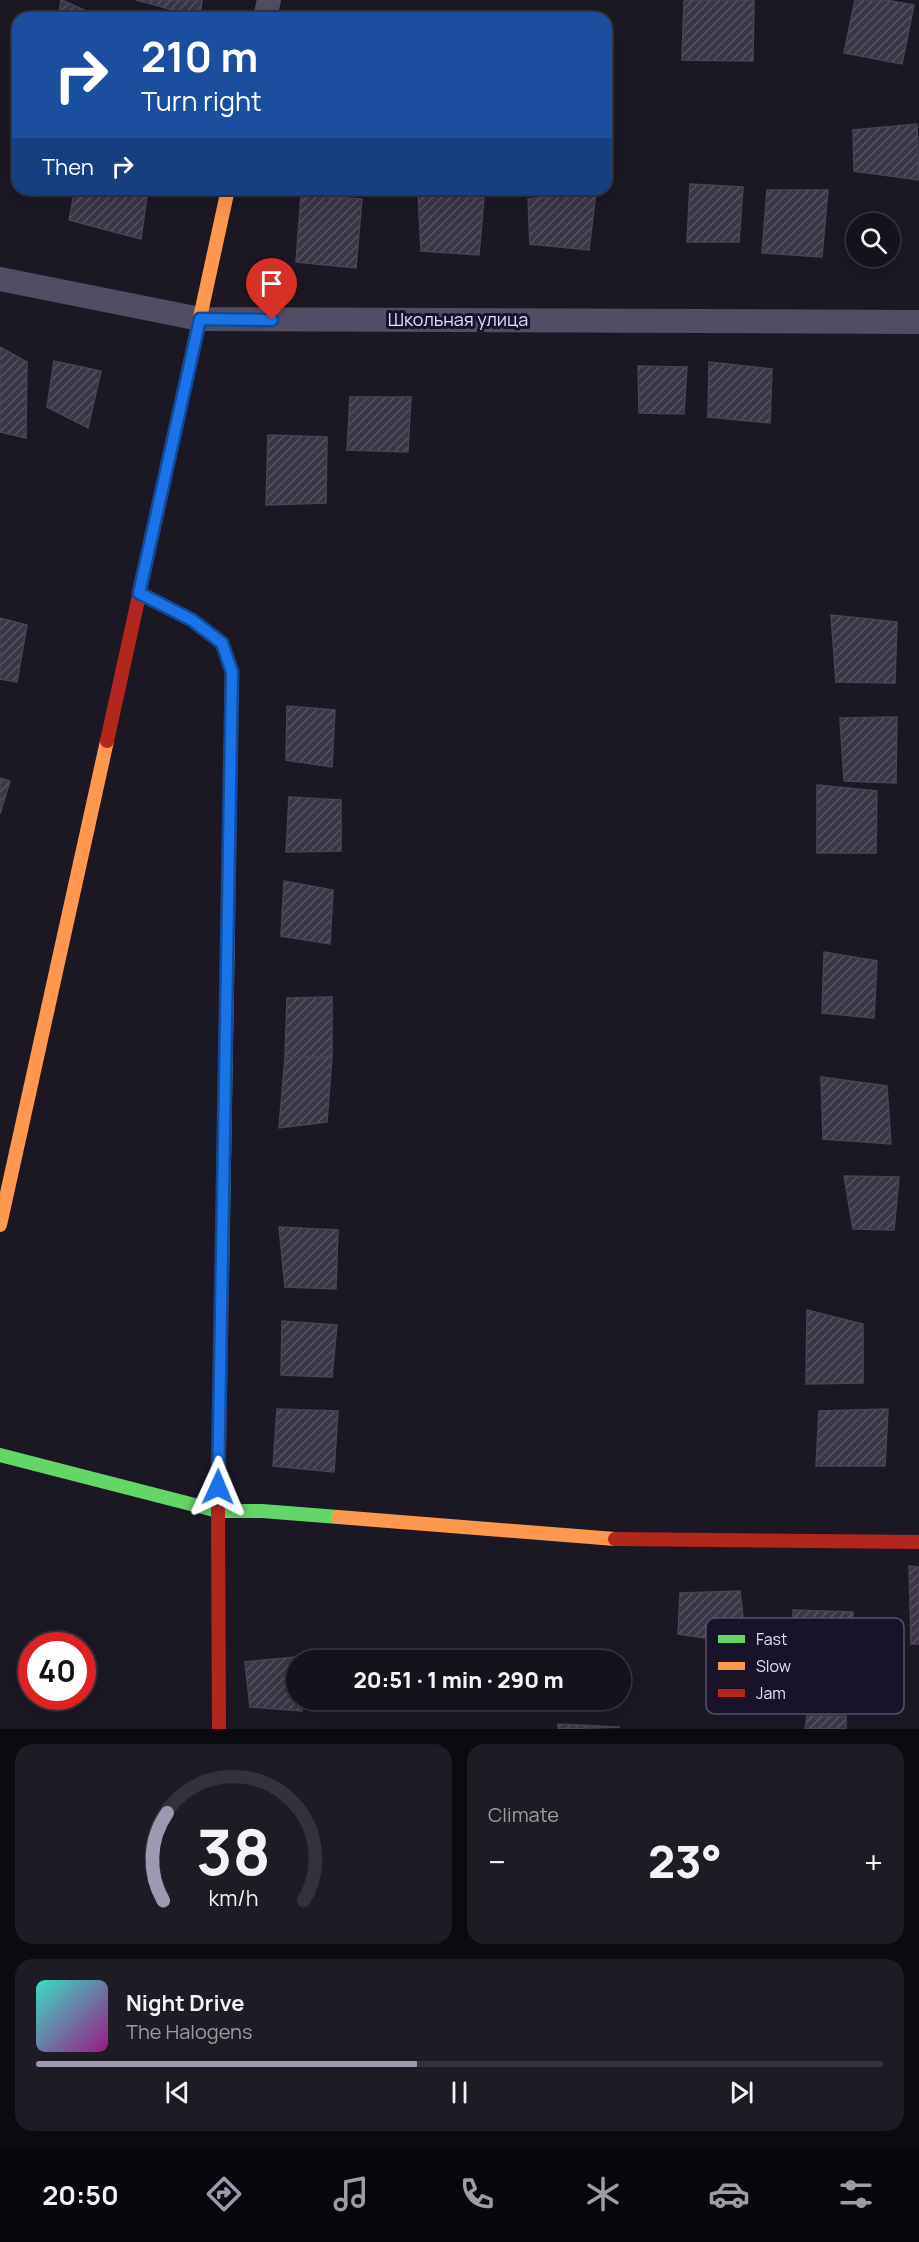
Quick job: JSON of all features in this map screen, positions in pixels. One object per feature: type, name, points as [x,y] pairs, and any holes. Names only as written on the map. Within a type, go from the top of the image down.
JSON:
[{"type":"street","points":[[0,1225],[227,195]]},
{"type":"street","name":"Школьная улица","points":[[0,279],[200,319],[919,322]]},
{"type":"street","points":[[139,593],[192,620],[222,643],[232,672],[218,1511],[219,1729]]},
{"type":"street","points":[[0,1455],[218,1511],[262,1511],[618,1539],[919,1542]]},
{"type":"building","points":[[62,0],[89,12],[59,12]]},
{"type":"building","points":[[136,0],[202,0],[201,12],[181,12]]},
{"type":"building","points":[[684,0],[754,0],[753,61],[682,60]]},
{"type":"building","points":[[855,0],[886,0],[914,5],[902,64],[844,53]]},
{"type":"building","points":[[917,124],[919,180],[854,171],[853,130]]},
{"type":"building","points":[[690,184],[743,187],[739,242],[687,242]]},
{"type":"building","points":[[767,190],[828,190],[822,257],[762,253]]},
{"type":"building","points":[[74,195],[147,195],[141,239],[69,220]]},
{"type":"building","points":[[301,195],[362,199],[356,268],[296,262]]},
{"type":"building","points":[[418,195],[484,198],[479,255],[421,251]]},
{"type":"building","points":[[596,195],[589,250],[530,244],[528,199]]},
{"type":"building","points":[[0,347],[27,362],[26,438],[0,432]]},
{"type":"building","points":[[54,361],[101,371],[88,428],[47,407]]},
{"type":"building","points":[[709,362],[772,369],[770,423],[708,417]]},
{"type":"building","points":[[638,366],[687,367],[684,414],[639,413]]},
{"type":"building","points":[[350,397],[411,397],[408,452],[347,450]]},
{"type":"building","points":[[268,435],[327,437],[326,503],[266,505]]},
{"type":"building","points":[[831,615],[897,622],[895,683],[836,682]]},
{"type":"building","points":[[0,618],[27,625],[17,682],[0,679]]},
{"type":"building","points":[[287,706],[335,710],[332,767],[286,760]]},
{"type":"building","points":[[897,717],[896,783],[844,781],[840,718]]},
{"type":"building","points":[[0,778],[10,781],[0,814]]},
{"type":"building","points":[[817,785],[877,791],[876,853],[817,853]]},
{"type":"building","points":[[289,797],[341,800],[341,851],[286,852]]},
{"type":"building","points":[[284,881],[333,890],[330,944],[281,936]]},
{"type":"building","points":[[824,952],[877,961],[874,1018],[822,1013]]},
{"type":"building","points":[[332,997],[332,1057],[285,1057],[287,998]]},
{"type":"building","points":[[285,1057],[332,1057],[327,1122],[279,1128]]},
{"type":"building","points":[[821,1077],[887,1086],[891,1144],[823,1139]]},
{"type":"building","points":[[844,1176],[899,1177],[894,1230],[853,1229]]},
{"type":"building","points":[[279,1227],[338,1230],[336,1289],[285,1287]]},
{"type":"building","points":[[807,1310],[863,1324],[863,1383],[806,1384]]},
{"type":"building","points":[[282,1321],[337,1325],[332,1377],[281,1375]]},
{"type":"building","points":[[277,1409],[338,1411],[334,1472],[273,1466]]},
{"type":"building","points":[[888,1409],[885,1466],[816,1466],[819,1411]]},
{"type":"building","points":[[909,1566],[919,1567],[919,1644],[911,1644]]},
{"type":"building","points":[[740,1591],[743,1618],[706,1618],[706,1638],[678,1634],[680,1593]]},
{"type":"building","points":[[793,1610],[853,1612],[853,1618],[793,1618]]},
{"type":"building","points":[[286,1658],[286,1710],[250,1707],[245,1662]]},
{"type":"building","points":[[807,1716],[846,1716],[846,1729],[805,1729]]},
{"type":"building","points":[[558,1724],[620,1727],[558,1729]]},
{"type":"traffic: fast","points":[[222,1277],[228,926]]},
{"type":"traffic: fast","points":[[0,1455],[218,1511],[262,1511],[338,1517]]},
{"type":"traffic: slow","points":[[194,345],[227,195]]},
{"type":"traffic: slow","points":[[0,1225],[107,741]]},
{"type":"traffic: slow","points":[[338,1517],[615,1539]]},
{"type":"traffic: jam","points":[[107,741],[194,345]]},
{"type":"traffic: jam","points":[[139,593],[192,620],[222,643],[232,672],[228,926]]},
{"type":"traffic: jam","points":[[219,1729],[218,1511],[222,1277]]},
{"type":"traffic: jam","points":[[615,1539],[919,1542]]},
{"type":"route","points":[[218,1487],[232,672],[222,643],[192,620],[139,593],[200,319],[272,320]]}]
